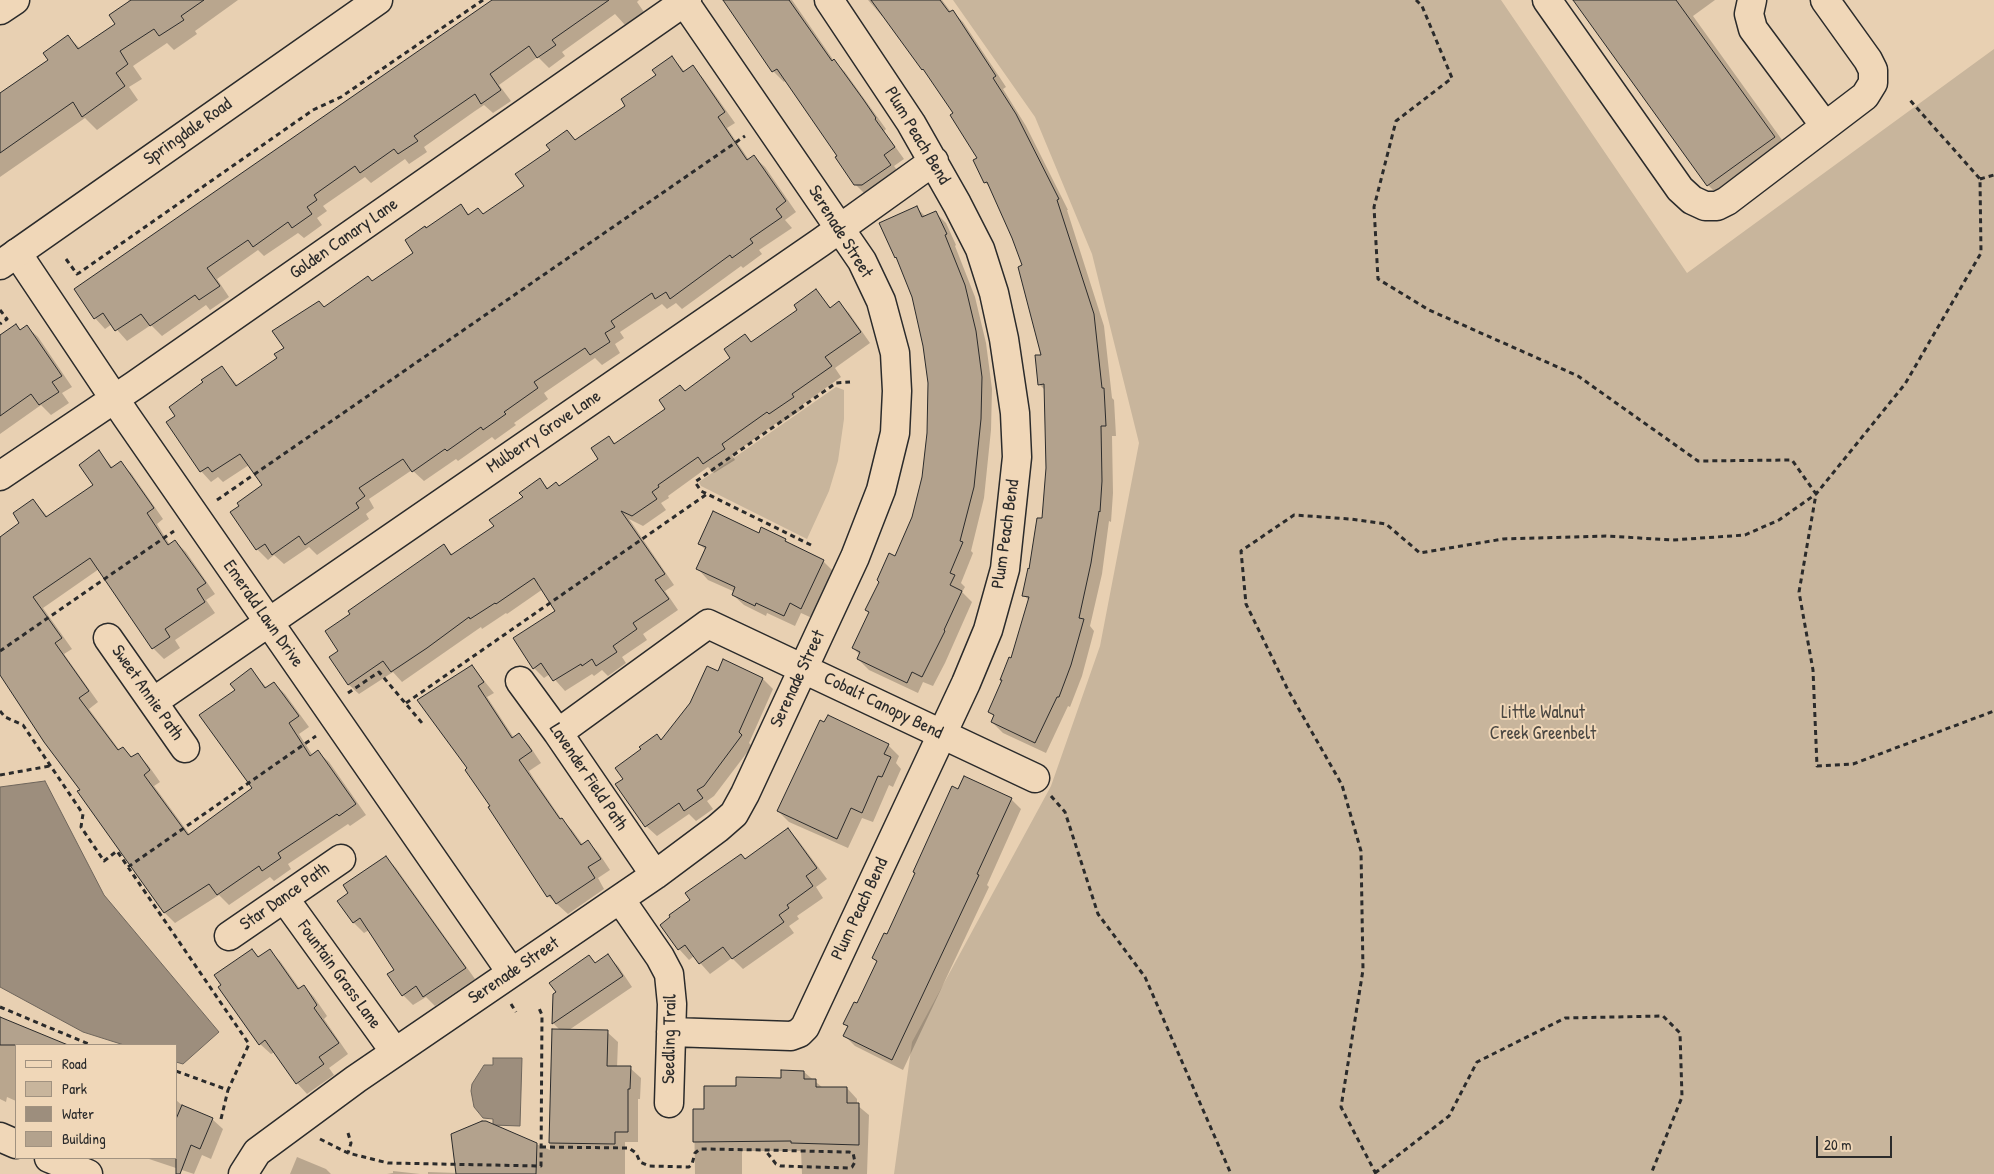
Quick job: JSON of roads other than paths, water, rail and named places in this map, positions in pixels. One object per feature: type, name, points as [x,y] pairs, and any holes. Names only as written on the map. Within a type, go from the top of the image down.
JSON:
[{"type":"street","points":[[0,10],[15,0]]},
{"type":"street","name":"Springdale Road","points":[[9,259],[378,0]]},
{"type":"street","name":"Plum Peach Bend","points":[[671,1032],[791,1036],[799,1033],[806,1027],[988,630],[1005,569],[1016,457],[1015,413],[1004,339],[994,293],[980,249],[934,161],[890,89],[829,0]]},
{"type":"street","points":[[1547,0],[1680,189],[1692,200],[1705,206],[1717,206],[1727,201],[1865,96],[1873,83],[1873,70],[1868,60],[1825,0]]},
{"type":"street","points":[[1752,0],[1749,14],[1753,28],[1824,126]]},
{"type":"street","name":"Serenade Street","points":[[243,1174],[257,1152],[395,1052],[655,875],[734,814],[855,557],[881,490],[895,433],[897,391],[895,353],[881,301],[862,261],[685,1]]},
{"type":"street","name":"Golden Canary Lane","points":[[0,476],[685,1]]},
{"type":"street","name":"Mulberry Grove Lane","points":[[153,702],[840,228],[934,161]]},
{"type":"street","name":"Emerald Lawn Drive","points":[[9,259],[114,398],[511,972]]},
{"type":"street","name":"Cobalt Canopy Bend","points":[[558,733],[708,624],[1034,778]]},
{"type":"street","name":"Sweet Annie Path","points":[[108,638],[185,748]]},
{"type":"street","name":"Lavender Field Path","points":[[520,681],[655,875]]},
{"type":"street","name":"Star Dance Path","points":[[229,936],[341,859]]},
{"type":"street","name":"Fountain Grass Lane","points":[[284,898],[395,1052]]},
{"type":"street","name":"Seedling Trail","points":[[620,899],[660,957],[669,974],[672,989],[669,1103]]},
{"type":"street","points":[[0,1137],[15,1144]]},
{"type":"street","points":[[51,1159],[88,1174]]},
{"type":"water","points":[[45,781],[104,895],[219,1032],[183,1064],[178,1063],[178,1044],[121,1044],[83,1032],[0,987],[0,787]]},
{"type":"water","points":[[493,1058],[522,1058],[520,1126],[493,1125],[493,1119],[483,1118],[474,1107],[471,1091],[472,1084],[484,1065],[493,1065]]},
{"type":"park label","name":"Little Walnut Creek Greenbelt","points":[[1543,723]]}]
